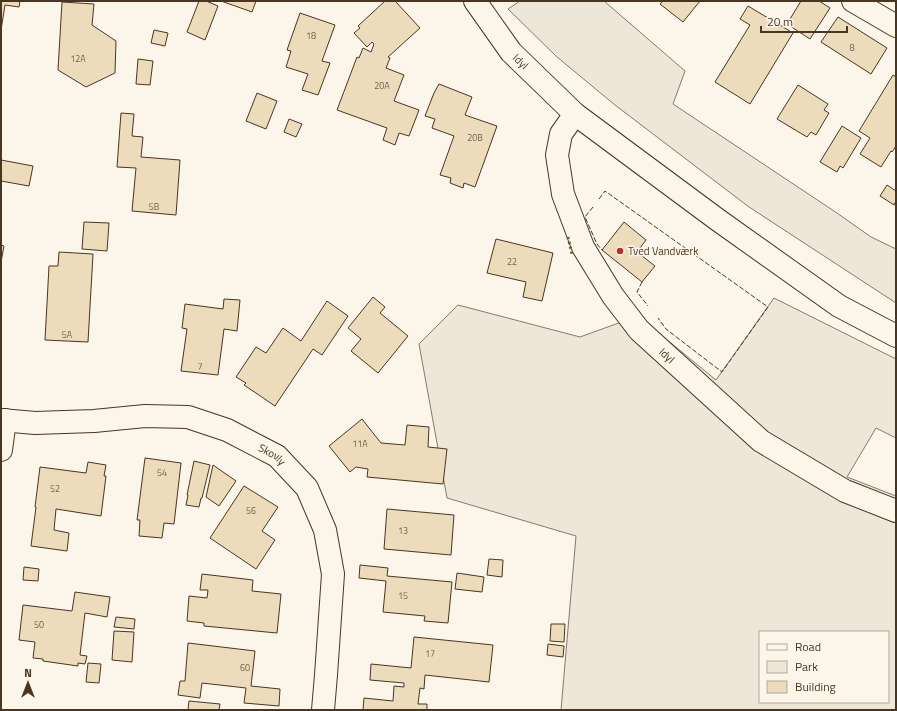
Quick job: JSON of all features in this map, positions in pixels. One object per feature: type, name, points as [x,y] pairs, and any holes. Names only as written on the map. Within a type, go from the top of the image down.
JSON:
[{"type":"street","name":"Idyl","points":[[475,1],[511,52],[575,114],[718,220],[839,306],[896,336]]},
{"type":"street","points":[[853,1],[896,26]]},
{"type":"street","name":"Idyl","points":[[575,114],[561,134],[558,148],[557,155],[563,194],[582,247],[613,296],[639,330],[761,441],[845,491],[896,511]]},
{"type":"street","name":"Skovly","points":[[1,450],[3,420],[35,423],[94,421],[145,416],[188,417],[227,430],[277,456],[307,488],[325,530],[333,574],[323,710]]},
{"type":"green space","points":[[520,1],[604,1],[685,71],[673,104],[871,237],[896,249],[896,303],[749,207],[615,105],[557,57],[508,9]]},
{"type":"green space","points":[[774,298],[896,359],[896,438],[876,428],[847,477],[896,496],[896,710],[561,710],[576,536],[447,498],[419,344],[458,305],[580,337],[638,316],[716,380]]},
{"type":"building","points":[[1,1],[20,1],[19,7],[5,5],[1,30]]},
{"type":"building","points":[[199,1],[206,1],[218,6],[205,40],[187,32]]},
{"type":"building","points":[[221,1],[256,1],[252,12]]},
{"type":"building","points":[[385,1],[395,1],[420,28],[388,57],[390,58],[386,68],[404,75],[394,101],[419,110],[409,136],[399,133],[395,145],[383,140],[387,128],[337,110],[357,57],[359,58],[363,48],[371,52],[374,44],[372,42],[367,47],[354,33],[360,28],[358,26]]},
{"type":"building","points":[[663,1],[700,1],[683,22],[660,4]]},
{"type":"building","points":[[801,1],[819,1],[830,8],[810,39],[787,24]]},
{"type":"building","points":[[62,2],[94,4],[92,25],[116,41],[115,73],[86,87],[58,70]]},
{"type":"building","points":[[748,6],[793,33],[750,104],[715,82],[750,25],[740,19]]},
{"type":"building","points":[[300,13],[335,25],[322,61],[330,63],[318,95],[302,90],[308,74],[286,67],[291,51],[287,50]]},
{"type":"building","points":[[838,17],[887,48],[871,74],[821,42]]},
{"type":"building","points":[[154,30],[168,33],[165,46],[151,43]]},
{"type":"building","points":[[138,59],[153,61],[150,85],[136,84]]},
{"type":"building","points":[[893,75],[896,77],[896,146],[881,167],[860,154],[870,138],[859,131]]},
{"type":"building","points":[[439,84],[472,97],[465,115],[497,126],[475,187],[464,183],[463,188],[450,183],[451,178],[440,175],[454,136],[432,128],[435,119],[425,116]]},
{"type":"building","points":[[798,85],[828,104],[824,110],[829,113],[816,135],[811,132],[807,137],[777,119]]},
{"type":"building","points":[[257,93],[277,101],[266,129],[246,121]]},
{"type":"building","points":[[121,113],[134,114],[132,136],[143,137],[141,157],[180,160],[176,215],[132,211],[136,168],[117,167]]},
{"type":"building","points":[[289,119],[302,124],[296,137],[284,132]]},
{"type":"building","points":[[842,126],[861,138],[843,168],[840,166],[837,172],[820,162]]},
{"type":"building","points":[[1,160],[33,166],[29,186],[1,181]]},
{"type":"building","points":[[887,185],[896,191],[896,201],[894,205],[880,196]]},
{"type":"building","points":[[84,222],[109,223],[107,251],[82,249]]},
{"type":"building","name":"Tved Vandværk","points":[[624,222],[646,240],[637,252],[655,266],[642,282],[602,250]]},
{"type":"building","points":[[496,239],[553,253],[542,301],[523,297],[526,282],[487,273]]},
{"type":"building","points":[[1,245],[4,246],[1,262]]},
{"type":"building","points":[[59,252],[93,254],[88,342],[45,340],[49,266],[58,266]]},
{"type":"building","points":[[373,297],[385,307],[380,313],[408,336],[378,373],[351,351],[361,339],[348,328]]},
{"type":"building","points":[[224,299],[240,300],[237,331],[224,329],[218,375],[181,371],[187,329],[182,328],[185,304],[223,309]]},
{"type":"building","points":[[327,301],[348,316],[322,355],[313,349],[275,406],[244,385],[246,383],[236,377],[256,347],[266,353],[283,328],[301,341]]},
{"type":"building","points":[[362,419],[381,443],[405,445],[407,425],[429,427],[428,447],[447,449],[443,484],[367,477],[368,469],[356,467],[350,472],[329,446]]},
{"type":"building","points":[[145,458],[181,463],[174,524],[164,523],[162,538],[139,536],[140,520],[137,520]]},
{"type":"building","points":[[194,461],[210,465],[199,507],[186,505]]},
{"type":"building","points":[[88,462],[106,465],[101,516],[56,509],[54,530],[69,533],[67,551],[31,546],[40,467],[86,473]]},
{"type":"building","points":[[213,465],[236,481],[219,506],[206,497]]},
{"type":"building","points":[[244,486],[278,507],[262,531],[275,540],[256,569],[210,538]]},
{"type":"building","points":[[387,509],[454,515],[451,555],[384,549]]},
{"type":"building","points":[[489,559],[503,560],[502,577],[487,575]]},
{"type":"building","points":[[360,565],[388,568],[387,576],[452,582],[448,623],[424,621],[425,616],[383,612],[386,581],[359,578]]},
{"type":"building","points":[[24,567],[39,569],[38,581],[23,580]]},
{"type":"building","points":[[457,573],[484,577],[482,592],[455,589]]},
{"type":"building","points":[[202,574],[253,580],[252,591],[281,594],[277,633],[204,626],[204,623],[187,621],[189,596],[207,598],[208,590],[200,590]]},
{"type":"building","points":[[75,592],[110,597],[107,617],[85,613],[80,655],[87,656],[85,664],[78,663],[78,666],[43,661],[43,659],[33,658],[35,642],[19,640],[23,605],[72,611]]},
{"type":"building","points":[[116,617],[135,619],[134,629],[114,627]]},
{"type":"building","points":[[551,624],[565,624],[564,642],[550,641]]},
{"type":"building","points":[[114,631],[134,632],[132,662],[112,660]]},
{"type":"building","points":[[414,637],[493,645],[489,682],[425,675],[424,689],[420,688],[418,704],[427,704],[427,710],[363,710],[364,698],[393,701],[394,686],[404,687],[404,683],[370,680],[371,664],[411,668]]},
{"type":"building","points":[[188,643],[255,651],[251,686],[280,689],[279,706],[244,703],[246,688],[202,683],[200,698],[178,695],[180,681],[185,681]]},
{"type":"building","points":[[548,644],[564,646],[563,657],[547,655]]},
{"type":"building","points":[[88,663],[101,664],[99,683],[86,682]]},
{"type":"building","points":[[189,701],[220,704],[219,710],[188,710]]},
{"type":"hedge","points":[[568,237],[572,254]]},
{"type":"fence","points":[[599,199],[605,191],[768,307],[722,372],[666,329],[658,318]]},
{"type":"fence","points":[[593,207],[585,217],[597,244],[602,250]]},
{"type":"fence","points":[[642,282],[637,292],[648,306]]},
{"type":"place","name":"Tved Vandværk","points":[[620,251]]}]
